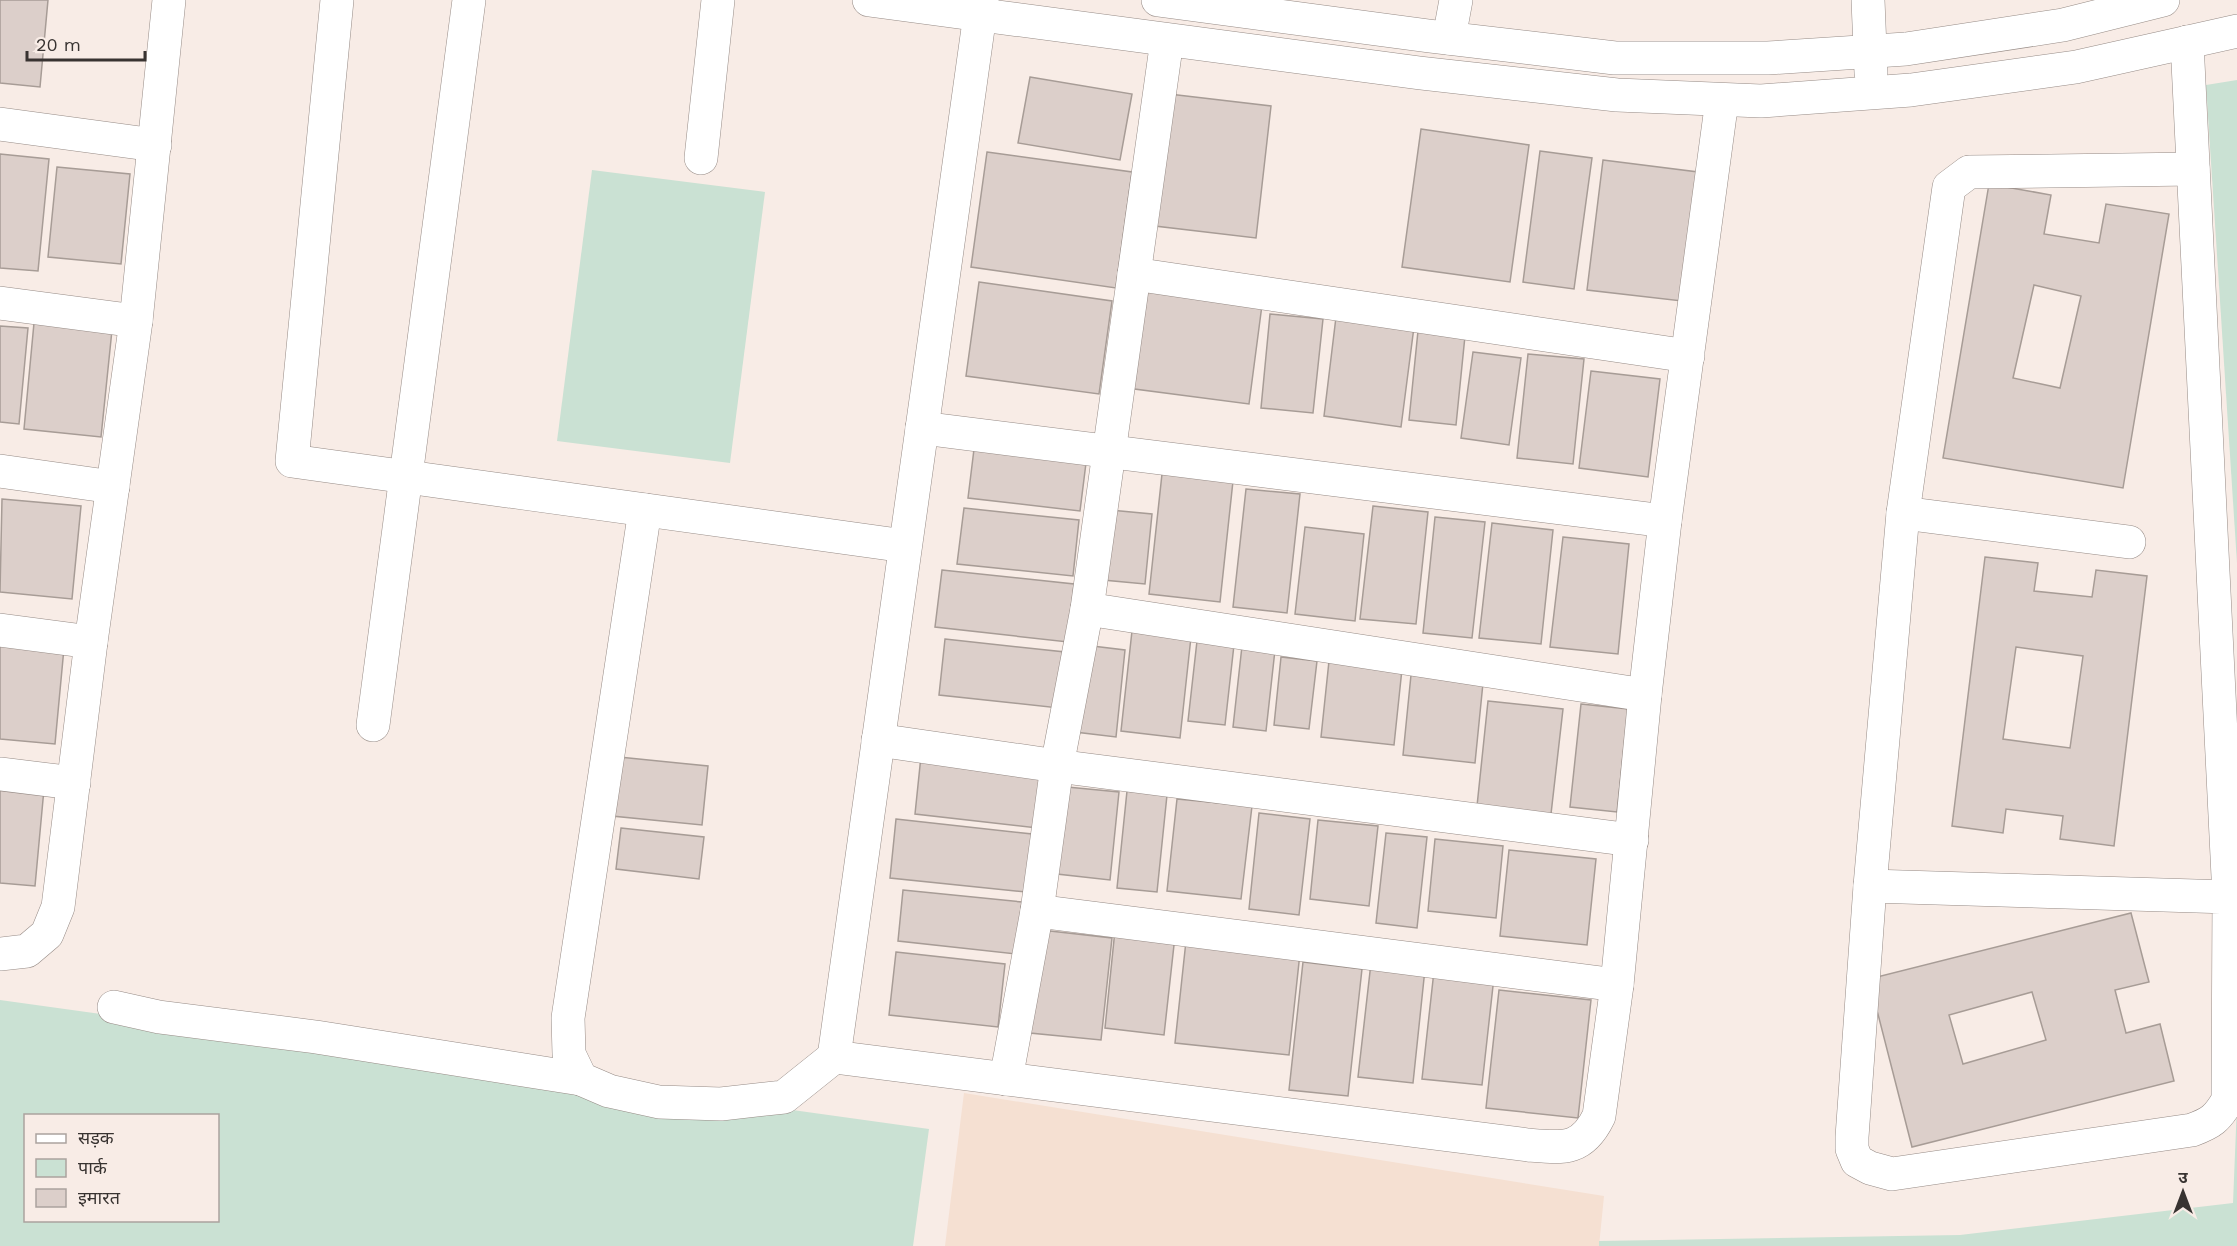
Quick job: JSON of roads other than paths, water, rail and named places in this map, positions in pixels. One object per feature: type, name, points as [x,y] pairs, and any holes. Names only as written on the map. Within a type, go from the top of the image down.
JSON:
[{"type":"street","points":[[0,954],[27,951],[47,934],[58,907],[91,642],[136,321],[169,0]]},
{"type":"street","points":[[337,0],[292,461],[905,546]]},
{"type":"street","points":[[373,725],[469,0]]},
{"type":"street","points":[[700,158],[718,0]]},
{"type":"street","points":[[869,0],[981,7],[1167,40],[1420,73],[1617,95],[1761,101],[1911,90],[2076,67],[2237,31]]},
{"type":"street","points":[[1158,0],[1330,11],[1449,38],[1615,58],[1768,58],[1906,49],[2063,25],[2163,0]]},
{"type":"street","points":[[1449,38],[1456,0]]},
{"type":"street","points":[[1868,0],[1871,93]]},
{"type":"street","points":[[114,1007],[159,1017],[316,1036],[581,1079],[609,1091],[659,1102],[722,1104],[784,1097],[834,1057],[981,7]]},
{"type":"street","points":[[2117,11],[2126,56]]},
{"type":"street","points":[[1006,1079],[1037,911],[1058,766],[1087,609],[1167,40]]},
{"type":"street","points":[[2187,42],[2229,897],[2228,1101],[2211,1123],[2192,1130],[1892,1174],[1870,1168],[1857,1161],[1852,1149],[1870,886],[1903,513],[1949,187],[1969,172],[2193,169]]},
{"type":"street","points":[[834,1057],[1528,1145],[1574,1146],[1592,1131],[1599,1116],[1617,985],[1645,695],[1665,521],[1722,100]]},
{"type":"street","points":[[0,124],[155,145]]},
{"type":"street","points":[[1134,274],[1688,356]]},
{"type":"street","points":[[0,303],[136,321]]},
{"type":"street","points":[[922,428],[1665,521]]},
{"type":"street","points":[[0,471],[113,487]]},
{"type":"street","points":[[581,1079],[569,1054],[568,1018],[645,510]]},
{"type":"street","points":[[1903,513],[2129,542]]},
{"type":"street","points":[[1087,609],[1645,695]]},
{"type":"street","points":[[0,630],[91,642]]},
{"type":"street","points":[[878,740],[1058,766],[1632,840]]},
{"type":"street","points":[[0,774],[74,783]]},
{"type":"street","points":[[1870,886],[2229,897]]},
{"type":"street","points":[[1037,911],[1617,985]]}]
